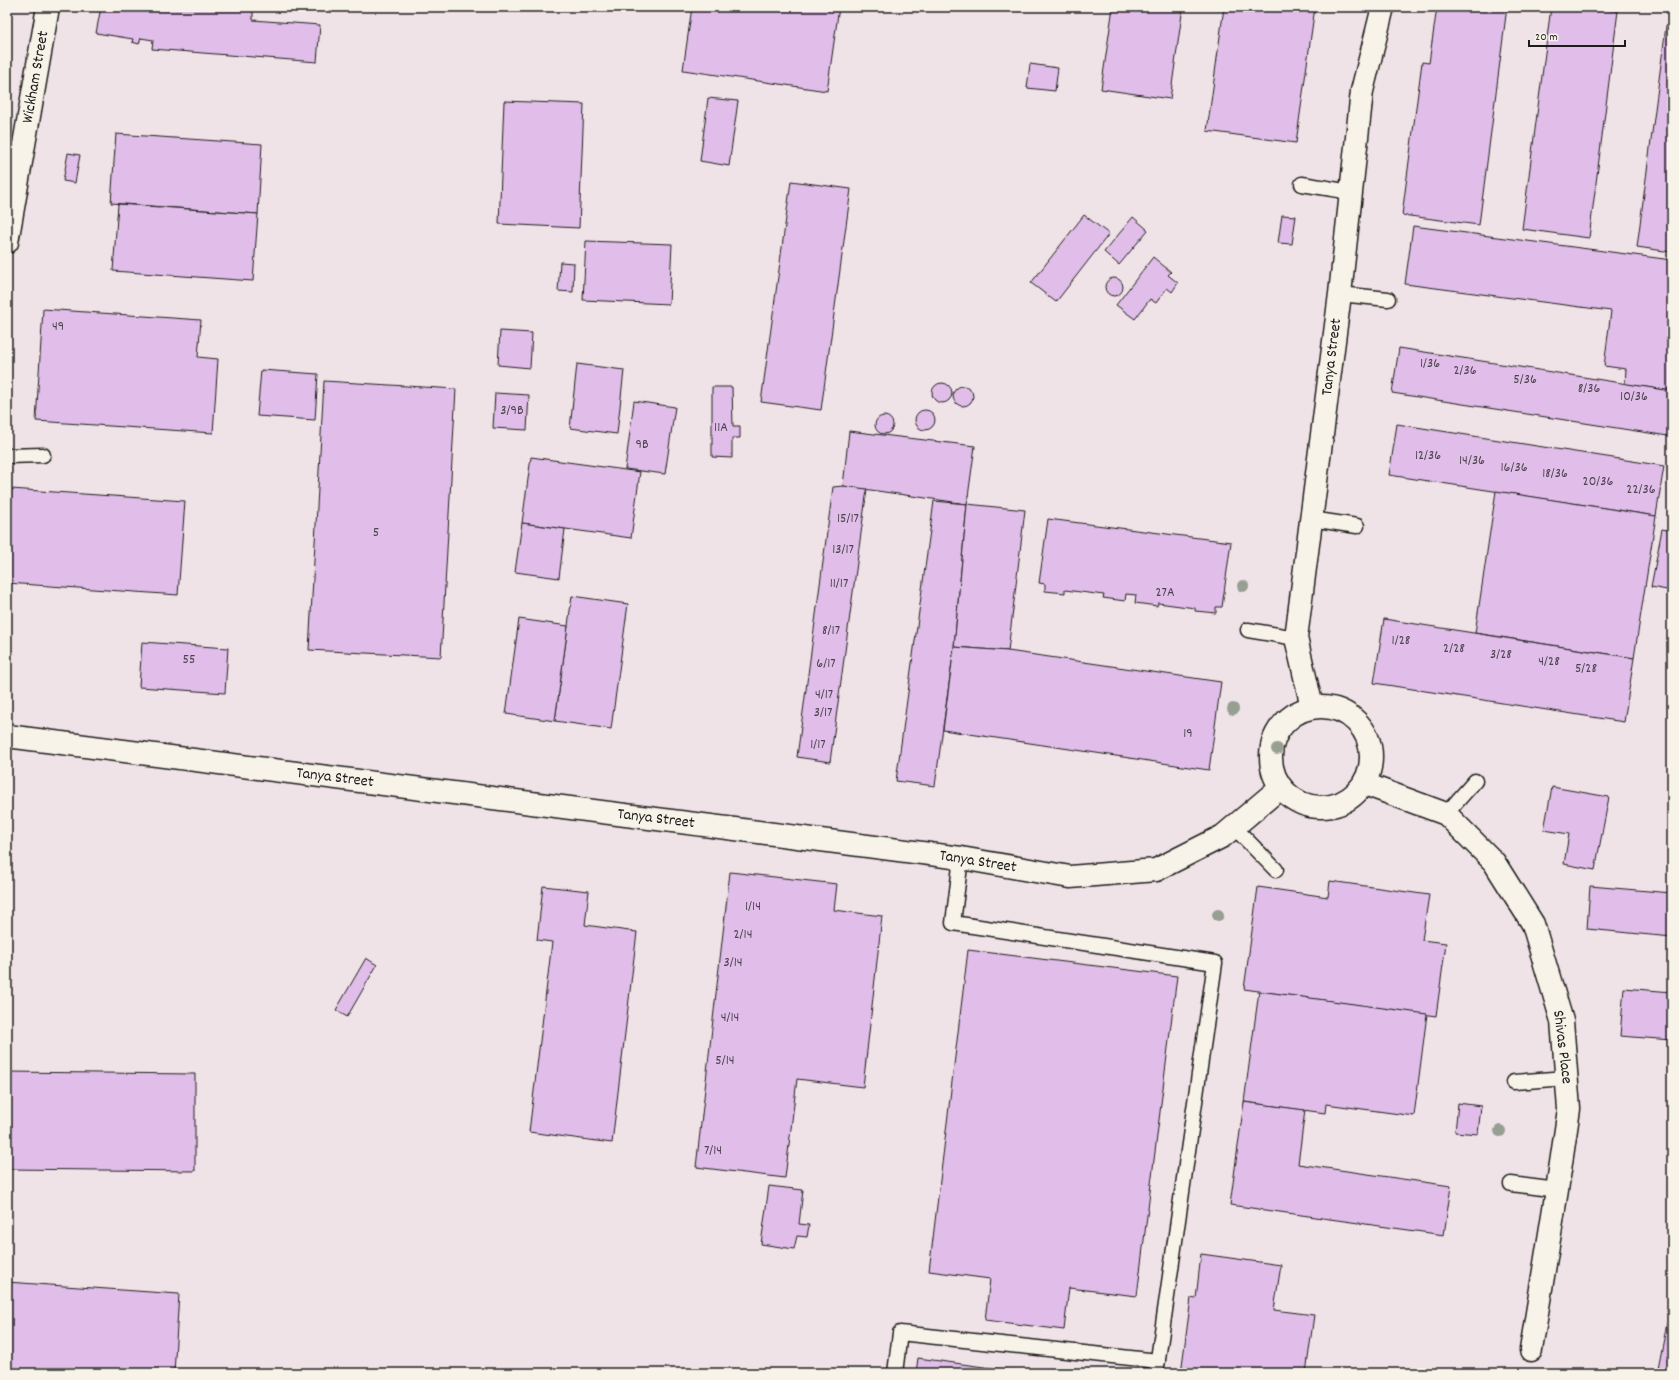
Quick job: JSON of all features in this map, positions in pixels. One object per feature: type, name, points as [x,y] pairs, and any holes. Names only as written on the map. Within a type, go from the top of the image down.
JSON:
[{"type":"street","name":"Wickham Street","points":[[7,242],[48,7]]},
{"type":"street","name":"Tanya Street","points":[[1312,707],[1296,638],[1340,294],[1362,91],[1383,7]]},
{"type":"street","points":[[1312,707],[1328,707],[1344,712],[1358,722],[1367,736],[1372,752],[1371,768],[1365,784],[1354,796],[1340,805],[1324,808],[1302,804],[1292,799],[1281,787],[1273,772],[1271,755],[1274,739],[1283,724],[1296,713],[1312,707]]},
{"type":"street","name":"Tanya Street","points":[[7,736],[961,858],[1070,877],[1156,870],[1223,836],[1281,787]]},
{"type":"street","name":"Shivas Place","points":[[1365,784],[1446,814],[1494,862],[1533,924],[1562,1021],[1569,1109],[1558,1190],[1531,1350]]},
{"type":"lane","points":[[1302,184],[1351,192]]},
{"type":"lane","points":[[1340,294],[1388,299]]},
{"type":"lane","points":[[7,456],[43,455]]},
{"type":"lane","points":[[1311,519],[1357,526]]},
{"type":"lane","points":[[1248,630],[1296,638]]},
{"type":"lane","points":[[1446,814],[1475,781]]},
{"type":"lane","points":[[1234,827],[1276,870]]},
{"type":"lane","points":[[895,1373],[900,1333],[1157,1367],[1216,963],[953,923],[961,858]]},
{"type":"lane","points":[[1514,1082],[1566,1078]]},
{"type":"lane","points":[[1511,1184],[1558,1190]]},
{"type":"shaded area","points":[[7,7],[1672,7],[1672,1373],[7,1373]]},
{"type":"building","points":[[101,7],[253,7],[253,20],[320,25],[317,62],[152,49],[153,40],[141,38],[139,44],[132,42],[133,39],[96,33]]},
{"type":"building","points":[[692,7],[839,7],[827,91],[683,70]]},
{"type":"building","points":[[1113,7],[1183,7],[1170,99],[1101,89]]},
{"type":"building","points":[[1224,7],[1315,7],[1296,143],[1207,131]]},
{"type":"building","points":[[1437,7],[1507,7],[1479,225],[1402,215],[1422,62],[1429,63]]},
{"type":"building","points":[[1551,7],[1586,7],[1618,11],[1589,238],[1522,229]]},
{"type":"building","points":[[1666,26],[1672,27],[1671,252],[1637,247]]},
{"type":"building","points":[[1030,64],[1058,68],[1055,91],[1027,88]]},
{"type":"building","points":[[708,98],[738,101],[729,166],[700,161]]},
{"type":"building","points":[[504,101],[584,104],[579,228],[499,224]]},
{"type":"building","points":[[116,134],[262,144],[258,214],[111,203]]},
{"type":"building","points":[[68,153],[80,155],[75,183],[63,181]]},
{"type":"building","points":[[791,181],[851,189],[821,410],[761,402]]},
{"type":"building","points":[[118,204],[258,214],[253,281],[113,271]]},
{"type":"building","points":[[1084,215],[1109,234],[1056,302],[1031,283]]},
{"type":"building","points":[[1282,215],[1296,216],[1292,244],[1278,243]]},
{"type":"building","points":[[1133,217],[1148,230],[1119,265],[1104,252]]},
{"type":"building","points":[[1413,226],[1672,260],[1672,391],[1625,384],[1626,369],[1604,366],[1611,311],[1405,284]]},
{"type":"building","points":[[586,241],[672,244],[669,304],[583,300]]},
{"type":"building","points":[[1153,257],[1171,272],[1168,275],[1178,283],[1172,292],[1167,288],[1156,303],[1150,299],[1135,319],[1116,305]]},
{"type":"building","points":[[560,262],[574,263],[573,292],[558,291]]},
{"type":"building","points":[[1114,278],[1118,279],[1122,283],[1122,291],[1118,295],[1114,296],[1110,295],[1106,291],[1105,287],[1106,283],[1110,279]]},
{"type":"building","points":[[43,309],[201,320],[198,357],[218,359],[213,433],[36,421]]},
{"type":"building","points":[[500,331],[532,333],[530,368],[498,365]]},
{"type":"building","points":[[1399,348],[1672,391],[1672,408],[1668,436],[1392,393]]},
{"type":"building","points":[[577,364],[624,370],[617,434],[570,428]]},
{"type":"building","points":[[261,370],[318,374],[315,420],[257,416]]},
{"type":"building","points":[[324,381],[456,389],[441,657],[309,650]]},
{"type":"building","points":[[942,383],[949,386],[952,393],[949,400],[942,403],[935,400],[932,393],[935,386]]},
{"type":"building","points":[[963,386],[970,389],[973,396],[970,403],[963,406],[956,403],[953,396],[956,389]]},
{"type":"building","points":[[712,387],[732,387],[733,426],[740,426],[740,438],[732,438],[732,458],[712,457]]},
{"type":"building","points":[[495,393],[529,395],[527,430],[493,428]]},
{"type":"building","points":[[634,401],[675,407],[665,474],[625,469]]},
{"type":"building","points":[[925,410],[932,413],[935,420],[932,427],[925,430],[918,427],[915,420],[918,413]]},
{"type":"building","points":[[884,416],[890,419],[893,425],[890,431],[884,434],[878,431],[875,425],[878,419]]},
{"type":"building","points":[[1397,424],[1664,466],[1656,516],[1389,475]]},
{"type":"building","points":[[849,431],[975,446],[967,504],[843,486]]},
{"type":"building","points":[[531,457],[640,472],[631,538],[522,523]]},
{"type":"building","points":[[843,486],[867,489],[830,762],[797,757],[833,487]]},
{"type":"building","points":[[11,489],[185,501],[178,595],[7,583]]},
{"type":"building","points":[[1496,491],[1656,516],[1634,658],[1475,633]]},
{"type":"building","points":[[934,501],[967,504],[954,647],[935,786],[896,781]]},
{"type":"building","points":[[967,504],[1025,510],[1008,651],[954,647]]},
{"type":"building","points":[[1048,519],[1231,542],[1222,607],[1216,607],[1216,613],[1195,611],[1195,608],[1158,603],[1157,606],[1135,603],[1136,595],[1126,594],[1125,601],[1103,598],[1104,595],[1065,590],[1065,593],[1045,591],[1045,584],[1039,583]]},
{"type":"building","points":[[522,523],[565,529],[559,578],[515,572]]},
{"type":"building","points":[[1662,529],[1672,531],[1672,591],[1651,587]]},
{"type":"building","points":[[572,596],[628,604],[611,729],[555,721]]},
{"type":"building","points":[[519,619],[568,626],[555,721],[506,714]]},
{"type":"building","points":[[1384,619],[1634,658],[1624,722],[1374,683]]},
{"type":"building","points":[[142,642],[228,648],[225,693],[139,687]]},
{"type":"building","points":[[954,647],[1008,651],[1221,682],[1209,770],[943,730]]},
{"type":"building","points":[[1552,787],[1609,797],[1595,870],[1564,864],[1569,834],[1544,830]]},
{"type":"building","points":[[730,872],[837,884],[834,910],[882,916],[863,1087],[797,1079],[785,1178],[696,1167]]},
{"type":"building","points":[[1330,881],[1429,895],[1422,940],[1446,943],[1436,1016],[1244,989],[1258,887],[1328,897]]},
{"type":"building","points":[[543,886],[589,891],[585,925],[637,932],[612,1143],[529,1132],[552,942],[537,940]]},
{"type":"building","points":[[1590,886],[1672,893],[1672,937],[1587,929]]},
{"type":"building","points":[[968,950],[1177,976],[1137,1296],[1069,1288],[1064,1330],[985,1320],[990,1279],[929,1271]]},
{"type":"building","points":[[366,958],[377,965],[347,1017],[336,1010]]},
{"type":"building","points":[[1624,988],[1672,992],[1672,1040],[1620,1036]]},
{"type":"building","points":[[1259,991],[1427,1014],[1414,1116],[1326,1104],[1325,1113],[1244,1102]]},
{"type":"building","points":[[7,1072],[195,1074],[195,1171],[7,1169]]},
{"type":"building","points":[[1244,1102],[1305,1110],[1298,1164],[1451,1186],[1444,1235],[1230,1205]]},
{"type":"building","points":[[1458,1103],[1481,1106],[1478,1134],[1455,1132]]},
{"type":"building","points":[[769,1186],[803,1190],[799,1224],[809,1225],[807,1237],[797,1236],[794,1249],[761,1244]]},
{"type":"building","points":[[1201,1254],[1281,1265],[1274,1310],[1314,1315],[1306,1373],[1181,1373],[1191,1298],[1196,1299]]},
{"type":"building","points":[[7,1282],[179,1294],[174,1373],[7,1373]]},
{"type":"building","points":[[1672,1297],[1672,1373],[1657,1373]]},
{"type":"building","points":[[918,1358],[1028,1373],[916,1373]]}]
